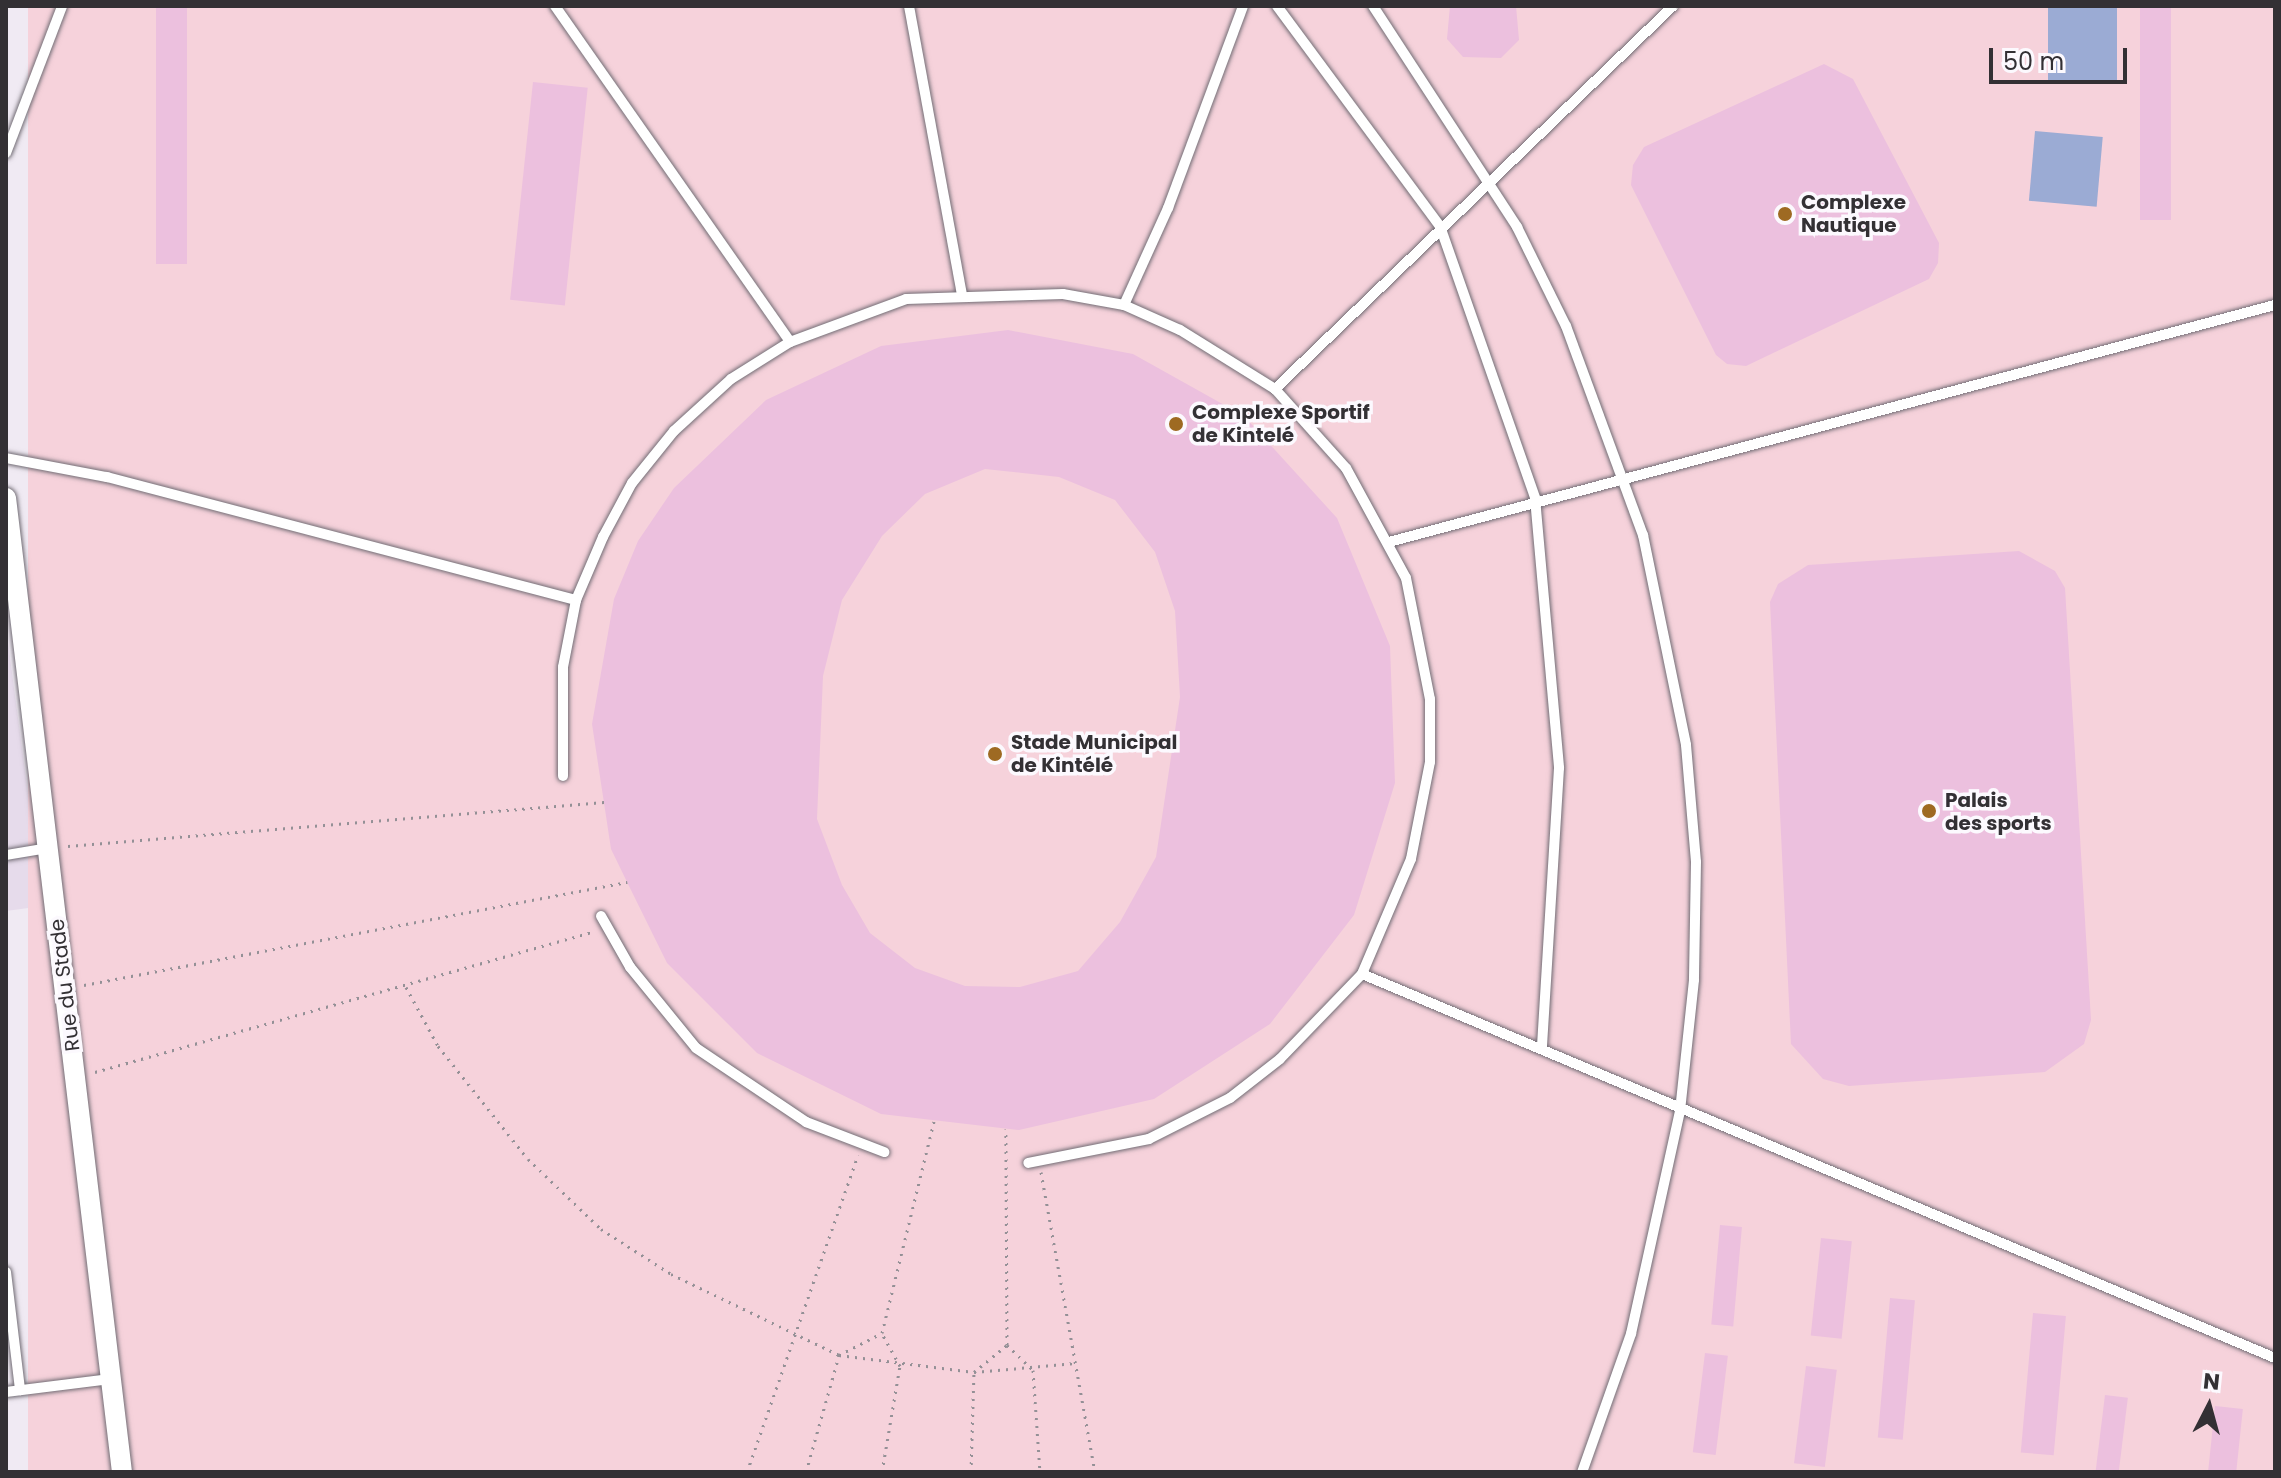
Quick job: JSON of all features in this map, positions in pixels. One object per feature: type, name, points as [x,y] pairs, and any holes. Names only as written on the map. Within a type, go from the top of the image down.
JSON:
[{"type":"street","name":"Rue du Stade","points":[[6,498],[122,1472]]},
{"type":"lane","points":[[6,153],[62,6]]},
{"type":"lane","points":[[555,6],[790,342]]},
{"type":"lane","points":[[909,6],[962,294]]},
{"type":"lane","points":[[1124,305],[1243,6]]},
{"type":"lane","points":[[1277,6],[1440,226],[1535,498],[1559,768],[1542,1045]]},
{"type":"lane","points":[[1373,6],[1490,184],[1566,326],[1623,476],[1667,625],[1695,847],[1694,980],[1680,1111],[1631,1334],[1582,1472]]},
{"type":"lane","points":[[1275,389],[1440,226],[1490,184],[1673,6]]},
{"type":"lane","points":[[563,776],[563,667],[576,600],[603,537],[651,457],[731,379],[790,342],[858,312],[962,294],[1027,291],[1124,305],[1180,330],[1275,389],[1346,468],[1389,542],[1423,638],[1430,762],[1411,859],[1362,974],[1280,1059],[1230,1098],[1149,1139],[1028,1163]]},
{"type":"lane","points":[[1389,542],[1535,498],[2275,305]]},
{"type":"lane","points":[[6,458],[123,481],[576,600]]},
{"type":"lane","points":[[6,855],[48,848]]},
{"type":"lane","points":[[601,916],[630,967],[696,1048],[806,1122],[884,1152]]},
{"type":"lane","points":[[1362,974],[1542,1045],[1680,1111],[2275,1358]]},
{"type":"lane","points":[[6,1272],[20,1390]]},
{"type":"lane","points":[[6,1392],[110,1379]]},
{"type":"path","points":[[48,848],[604,802]]},
{"type":"path","points":[[65,988],[627,882]]},
{"type":"path","points":[[76,1077],[406,987],[608,927]]},
{"type":"path","points":[[406,987],[438,1046],[528,1159],[601,1229],[671,1274],[839,1355],[900,1366],[974,1372],[1033,1370],[1076,1363]]},
{"type":"path","points":[[882,1472],[900,1366],[882,1333],[934,1121]]},
{"type":"path","points":[[1006,1129],[1007,1345],[1033,1370],[1040,1472]]},
{"type":"path","points":[[747,1472],[799,1337],[862,1144]]},
{"type":"path","points":[[1039,1161],[1095,1472]]},
{"type":"path","points":[[806,1472],[839,1355],[882,1333]]},
{"type":"path","points":[[971,1472],[974,1372],[1007,1345]]},
{"type":"shaded area","name":"Complexe Sportif de Kintelé","points":[[28,6],[2275,6],[2275,1472],[28,1472]]},
{"type":"shaded area","points":[[6,628],[43,906],[6,911]]},
{"type":"water","points":[[2048,6],[2117,6],[2117,83],[2048,83]]},
{"type":"water","points":[[2035,131],[2103,137],[2097,207],[2029,201]]},
{"type":"building","points":[[156,6],[187,6],[187,264],[156,264]]},
{"type":"building","points":[[1450,6],[1516,6],[1519,40],[1501,58],[1463,57],[1447,39]]},
{"type":"building","points":[[2140,6],[2171,6],[2171,220],[2140,220]]},
{"type":"building","name":"Complexe Nautique","points":[[1824,64],[1853,79],[1939,243],[1938,263],[1929,279],[1746,366],[1727,364],[1716,355],[1631,185],[1633,165],[1644,147]]},
{"type":"building","points":[[533,82],[588,88],[565,306],[510,300]]},
{"type":"building","name":"Stade Municipal de Kintélé","points":[[1008,330],[1133,354],[1244,416],[1337,518],[1390,646],[1395,783],[1354,915],[1270,1024],[1154,1099],[1019,1130],[881,1114],[757,1053],[667,963],[611,849],[592,724],[614,599],[638,541],[674,488],[766,400],[881,346]],"holes":[[[985,469],[1059,477],[1115,500],[1155,552],[1175,611],[1180,697],[1156,857],[1120,922],[1078,971],[1020,987],[965,986],[915,968],[870,933],[842,885],[817,819],[823,676],[842,600],[882,536],[925,494]]]},
{"type":"building","name":"Palais des sports","points":[[2019,551],[2055,571],[2065,588],[2091,1020],[2084,1044],[2045,1072],[1849,1086],[1823,1079],[1791,1044],[1770,602],[1778,584],[1808,565]]},
{"type":"building","points":[[1720,1225],[1742,1227],[1733,1327],[1711,1325]]},
{"type":"building","points":[[1821,1238],[1852,1241],[1842,1339],[1811,1335]]},
{"type":"building","points":[[1890,1298],[1915,1300],[1903,1440],[1878,1437]]},
{"type":"building","points":[[2033,1313],[2066,1316],[2054,1455],[2021,1452]]},
{"type":"building","points":[[1705,1353],[1728,1356],[1716,1455],[1693,1452]]},
{"type":"building","points":[[1806,1366],[1837,1370],[1825,1467],[1794,1463]]},
{"type":"building","points":[[2105,1395],[2128,1398],[2119,1472],[2096,1471]]},
{"type":"building","points":[[2215,1406],[2243,1409],[2236,1472],[2208,1472]]},
{"type":"place","name":"Complexe Nautique","points":[[1785,214]]},
{"type":"place","name":"Complexe Sportif de Kintelé","points":[[1176,424]]},
{"type":"place","name":"Stade Municipal de Kintélé","points":[[995,754]]},
{"type":"place","name":"Palais des sports","points":[[1929,811]]}]
